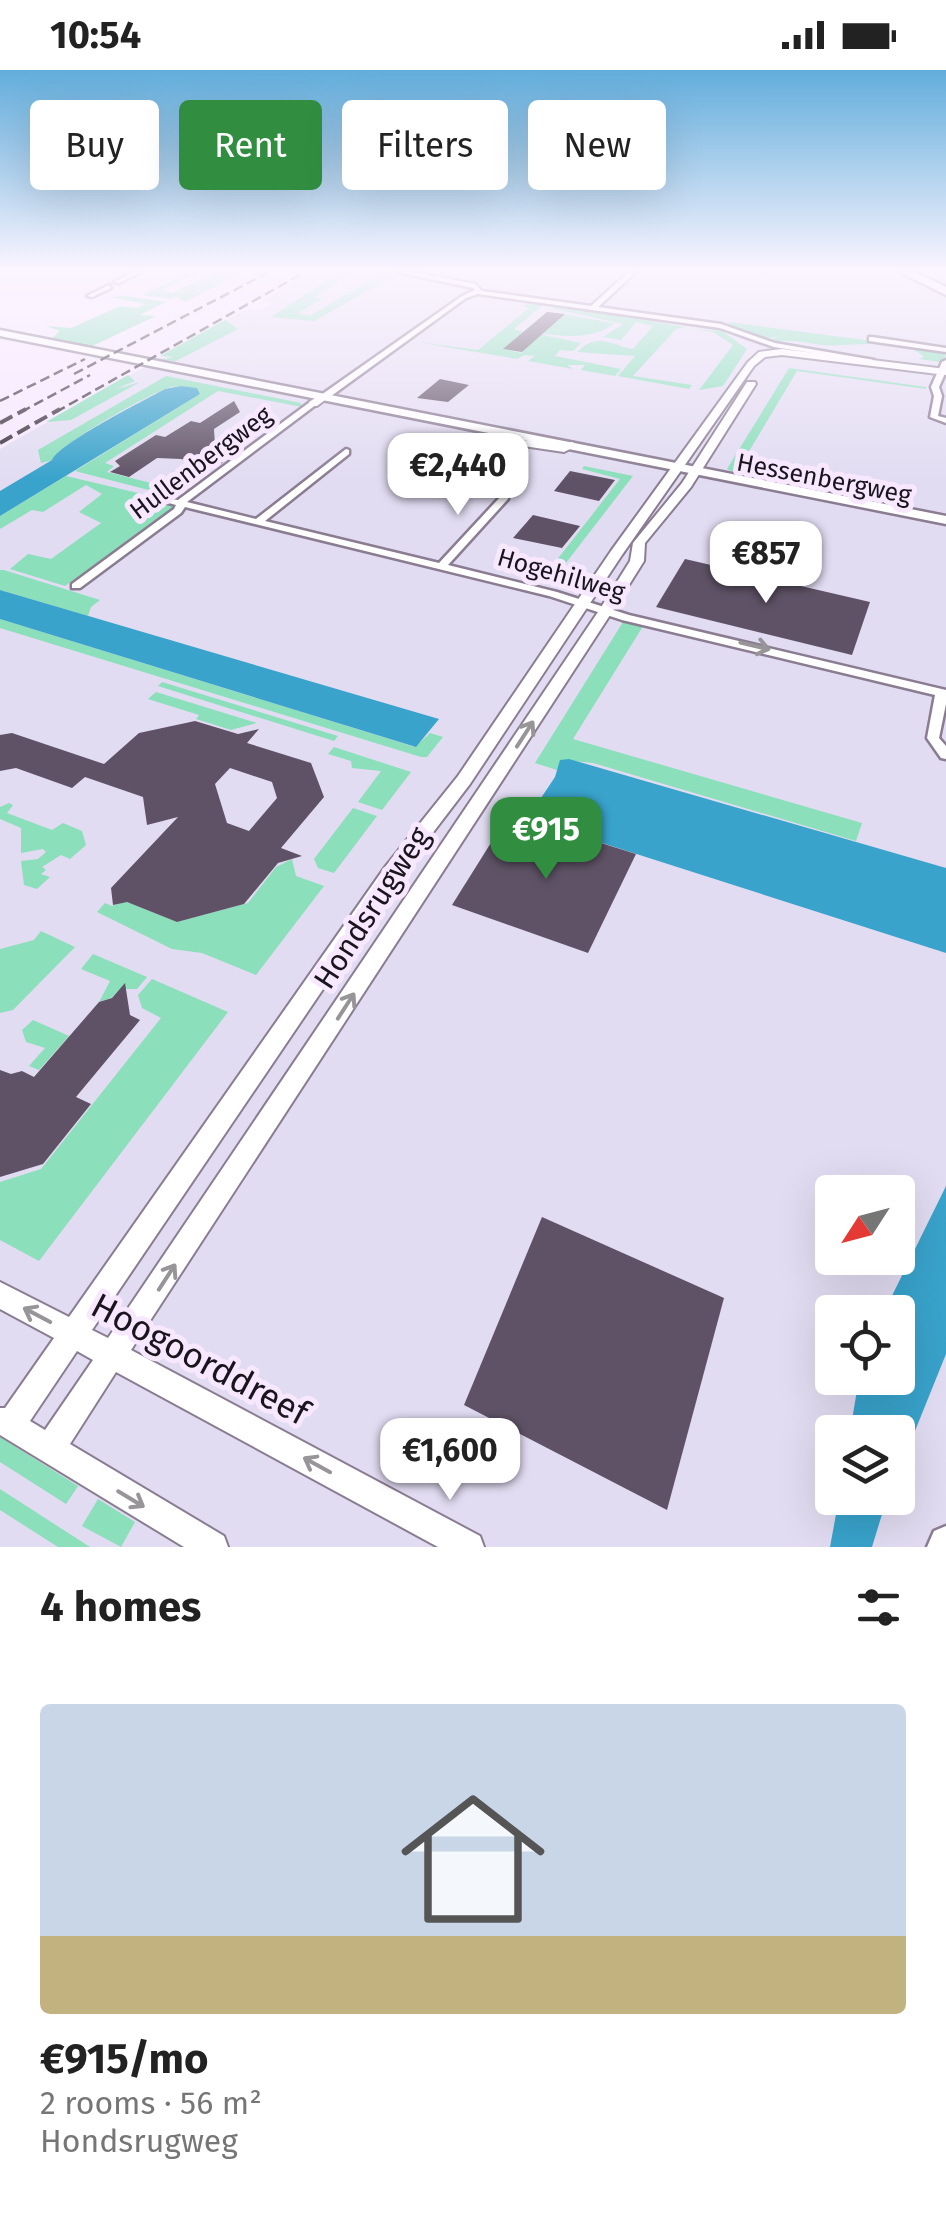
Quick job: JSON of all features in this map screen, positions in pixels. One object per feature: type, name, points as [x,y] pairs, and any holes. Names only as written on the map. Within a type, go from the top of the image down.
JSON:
[{"type":"main road","points":[[33,341],[438,424],[572,445],[686,472]]},
{"type":"main road","points":[[0,342],[318,400]]},
{"type":"main road","points":[[438,424],[506,442],[686,472]]},
{"type":"main road","name":"Hessenbergweg","points":[[686,472],[946,523]]},
{"type":"street","name":"Hullenbergweg","points":[[76,586],[182,505],[183,500],[402,341]]},
{"type":"street","points":[[754,341],[780,356],[944,372]]},
{"type":"street","points":[[764,341],[944,372]]},
{"type":"street","points":[[885,341],[946,350]]},
{"type":"street","points":[[780,356],[905,366]]},
{"type":"street","name":"Hondsrugweg","points":[[5,1422],[73,1334],[392,872],[596,607],[637,561],[640,542],[751,364],[780,356]]},
{"type":"street","points":[[944,372],[934,392],[942,393],[934,416],[946,420]]},
{"type":"street","points":[[506,442],[564,448],[572,445]]},
{"type":"street","points":[[258,522],[346,452]]},
{"type":"street","points":[[441,567],[506,497]]},
{"type":"street","name":"Hogehilweg","points":[[168,500],[441,567],[626,618],[942,693],[934,738],[946,755]]},
{"type":"street","name":"Hondsrugweg","points":[[50,1450],[114,1358],[596,607]]},
{"type":"street","name":"Hoogoorddreef","points":[[0,1296],[469,1547]]},
{"type":"street","points":[[5,1422],[213,1547]]},
{"type":"shaded area","points":[[190,341],[946,341],[946,1547],[0,1547],[0,449]]},
{"type":"green space","points":[[49,341],[103,341],[88,348]]},
{"type":"green space","points":[[187,341],[215,341],[176,361],[160,360],[174,357],[160,356]]},
{"type":"green space","points":[[489,341],[513,341],[504,349],[521,353],[532,341],[571,341],[581,343],[573,351],[560,350],[555,356],[621,369],[615,376],[581,370],[585,365],[567,365],[573,369],[528,361],[535,356],[517,359],[417,342],[478,350]]},
{"type":"green space","points":[[598,341],[633,349],[640,341],[665,341],[633,376],[692,385],[689,389],[618,376],[635,356],[577,352]]},
{"type":"green space","points":[[727,341],[736,341],[747,349],[723,386],[699,390],[733,345]]},
{"type":"green space","points":[[872,341],[940,350],[946,356],[940,362],[919,359],[924,357],[914,350],[889,344],[767,342]]},
{"type":"green space","points":[[789,368],[926,389],[797,371],[736,473],[727,469]]},
{"type":"green space","points":[[128,375],[135,381],[113,390],[140,382],[71,420],[46,422]]},
{"type":"green space","points":[[166,376],[301,403],[302,407],[218,391],[105,463],[114,466],[107,472],[179,490],[172,496],[75,471],[200,394],[197,388],[173,387],[155,394],[87,432],[53,460],[41,463],[38,450]]},
{"type":"green space","points":[[584,466],[633,476],[552,581],[542,579],[620,479],[582,469]]},
{"type":"green space","points":[[66,476],[155,497],[176,508],[65,586],[10,569],[28,554],[51,559],[101,523],[79,512],[102,494],[86,485],[43,512],[32,510],[0,529],[0,516]]},
{"type":"green space","points":[[0,570],[100,600],[88,616],[0,590]]},
{"type":"green space","points":[[0,619],[415,747],[430,733],[443,737],[427,757],[421,757],[0,628]]},
{"type":"green space","points":[[623,622],[645,623],[573,739],[862,823],[856,841],[593,763],[561,760],[557,770],[535,763]]},
{"type":"green space","points":[[162,682],[338,736],[334,741],[158,686]]},
{"type":"green space","points":[[156,692],[257,723],[231,730],[148,699]]},
{"type":"green space","points":[[334,747],[411,772],[382,810],[358,802],[381,771],[352,768],[351,761],[328,754]]},
{"type":"green space","points":[[13,805],[7,813],[52,830],[63,823],[82,831],[86,845],[70,859],[61,855],[42,867],[46,870],[41,874],[50,877],[37,889],[24,885],[21,861],[38,859],[46,852],[43,849],[21,853],[21,828],[0,819],[0,807]]},
{"type":"green space","points":[[353,808],[377,816],[334,873],[318,868],[314,859]]},
{"type":"green space","points":[[292,859],[296,876],[324,886],[256,975],[202,953],[172,949],[97,912],[105,903],[112,906],[125,901],[177,922],[248,903],[276,867]]},
{"type":"green space","points":[[41,931],[75,947],[13,1010],[0,1013],[0,949],[34,940]]},
{"type":"green space","points":[[93,954],[147,977],[137,989],[120,989],[99,1002],[110,981],[81,969]]},
{"type":"green space","points":[[152,979],[228,1012],[39,1261],[0,1240],[0,1182],[41,1169],[161,1018],[142,1008],[138,995]]},
{"type":"green space","points":[[33,1020],[69,1036],[39,1070],[29,1066],[45,1048],[26,1042],[22,1030]]},
{"type":"green space","points":[[0,1437],[78,1486],[66,1504],[0,1462]]},
{"type":"green space","points":[[0,1489],[90,1547],[58,1547],[0,1510]]},
{"type":"green space","points":[[98,1499],[135,1522],[121,1547],[82,1526]]},
{"type":"water","points":[[197,388],[200,394],[0,516],[0,491],[104,422],[165,389]]},
{"type":"water","points":[[0,590],[439,719],[416,747],[0,619]]},
{"type":"water","points":[[569,759],[946,868],[946,953],[527,819],[555,777],[560,760]]},
{"type":"water","points":[[946,1186],[946,1354],[915,1431],[915,1415],[853,1415],[856,1395],[915,1395],[915,1295],[892,1295],[902,1275],[915,1275],[915,1249]]},
{"type":"water","points":[[836,1515],[882,1515],[872,1547],[830,1547]]},
{"type":"building","points":[[513,341],[535,341],[522,352],[503,349]]},
{"type":"building","points":[[440,379],[469,385],[448,402],[417,398]]},
{"type":"building","points":[[234,401],[240,412],[214,429],[215,446],[223,462],[217,467],[157,458],[129,477],[110,472],[120,466],[115,461],[156,435],[165,437],[191,421],[200,423]]},
{"type":"building","points":[[462,450],[504,458],[485,477],[443,468]]},
{"type":"building","points":[[570,471],[615,480],[599,501],[554,491]]},
{"type":"building","points":[[533,515],[580,526],[562,548],[513,538]]},
{"type":"building","points":[[685,559],[870,602],[852,655],[656,607]]},
{"type":"building","points":[[195,721],[238,734],[259,729],[247,743],[311,763],[324,797],[281,848],[302,856],[278,863],[244,904],[177,922],[127,902],[113,905],[111,888],[178,817],[147,825],[143,797],[85,777],[72,788],[16,768],[0,771],[0,735],[12,733],[104,764],[139,733]],"holes":[[[230,768],[272,782],[277,798],[249,831],[227,823],[215,784]]]},
{"type":"building","points":[[509,814],[636,854],[588,953],[452,905]]},
{"type":"building","points":[[125,983],[130,1015],[140,1020],[76,1097],[91,1104],[43,1164],[0,1177],[0,1070],[11,1074],[22,1071],[34,1077],[99,1002],[112,998]]},
{"type":"building","points":[[542,1217],[724,1298],[667,1510],[464,1405]]},
{"type":"railway","points":[[74,374],[137,341]]},
{"type":"railway","points":[[56,412],[182,341]]},
{"type":"railway","points":[[0,401],[85,359]]},
{"type":"railway","points":[[21,412],[90,375]]},
{"type":"railway","points":[[0,423],[26,409]]},
{"type":"railway","points":[[0,443],[60,409]]}]
